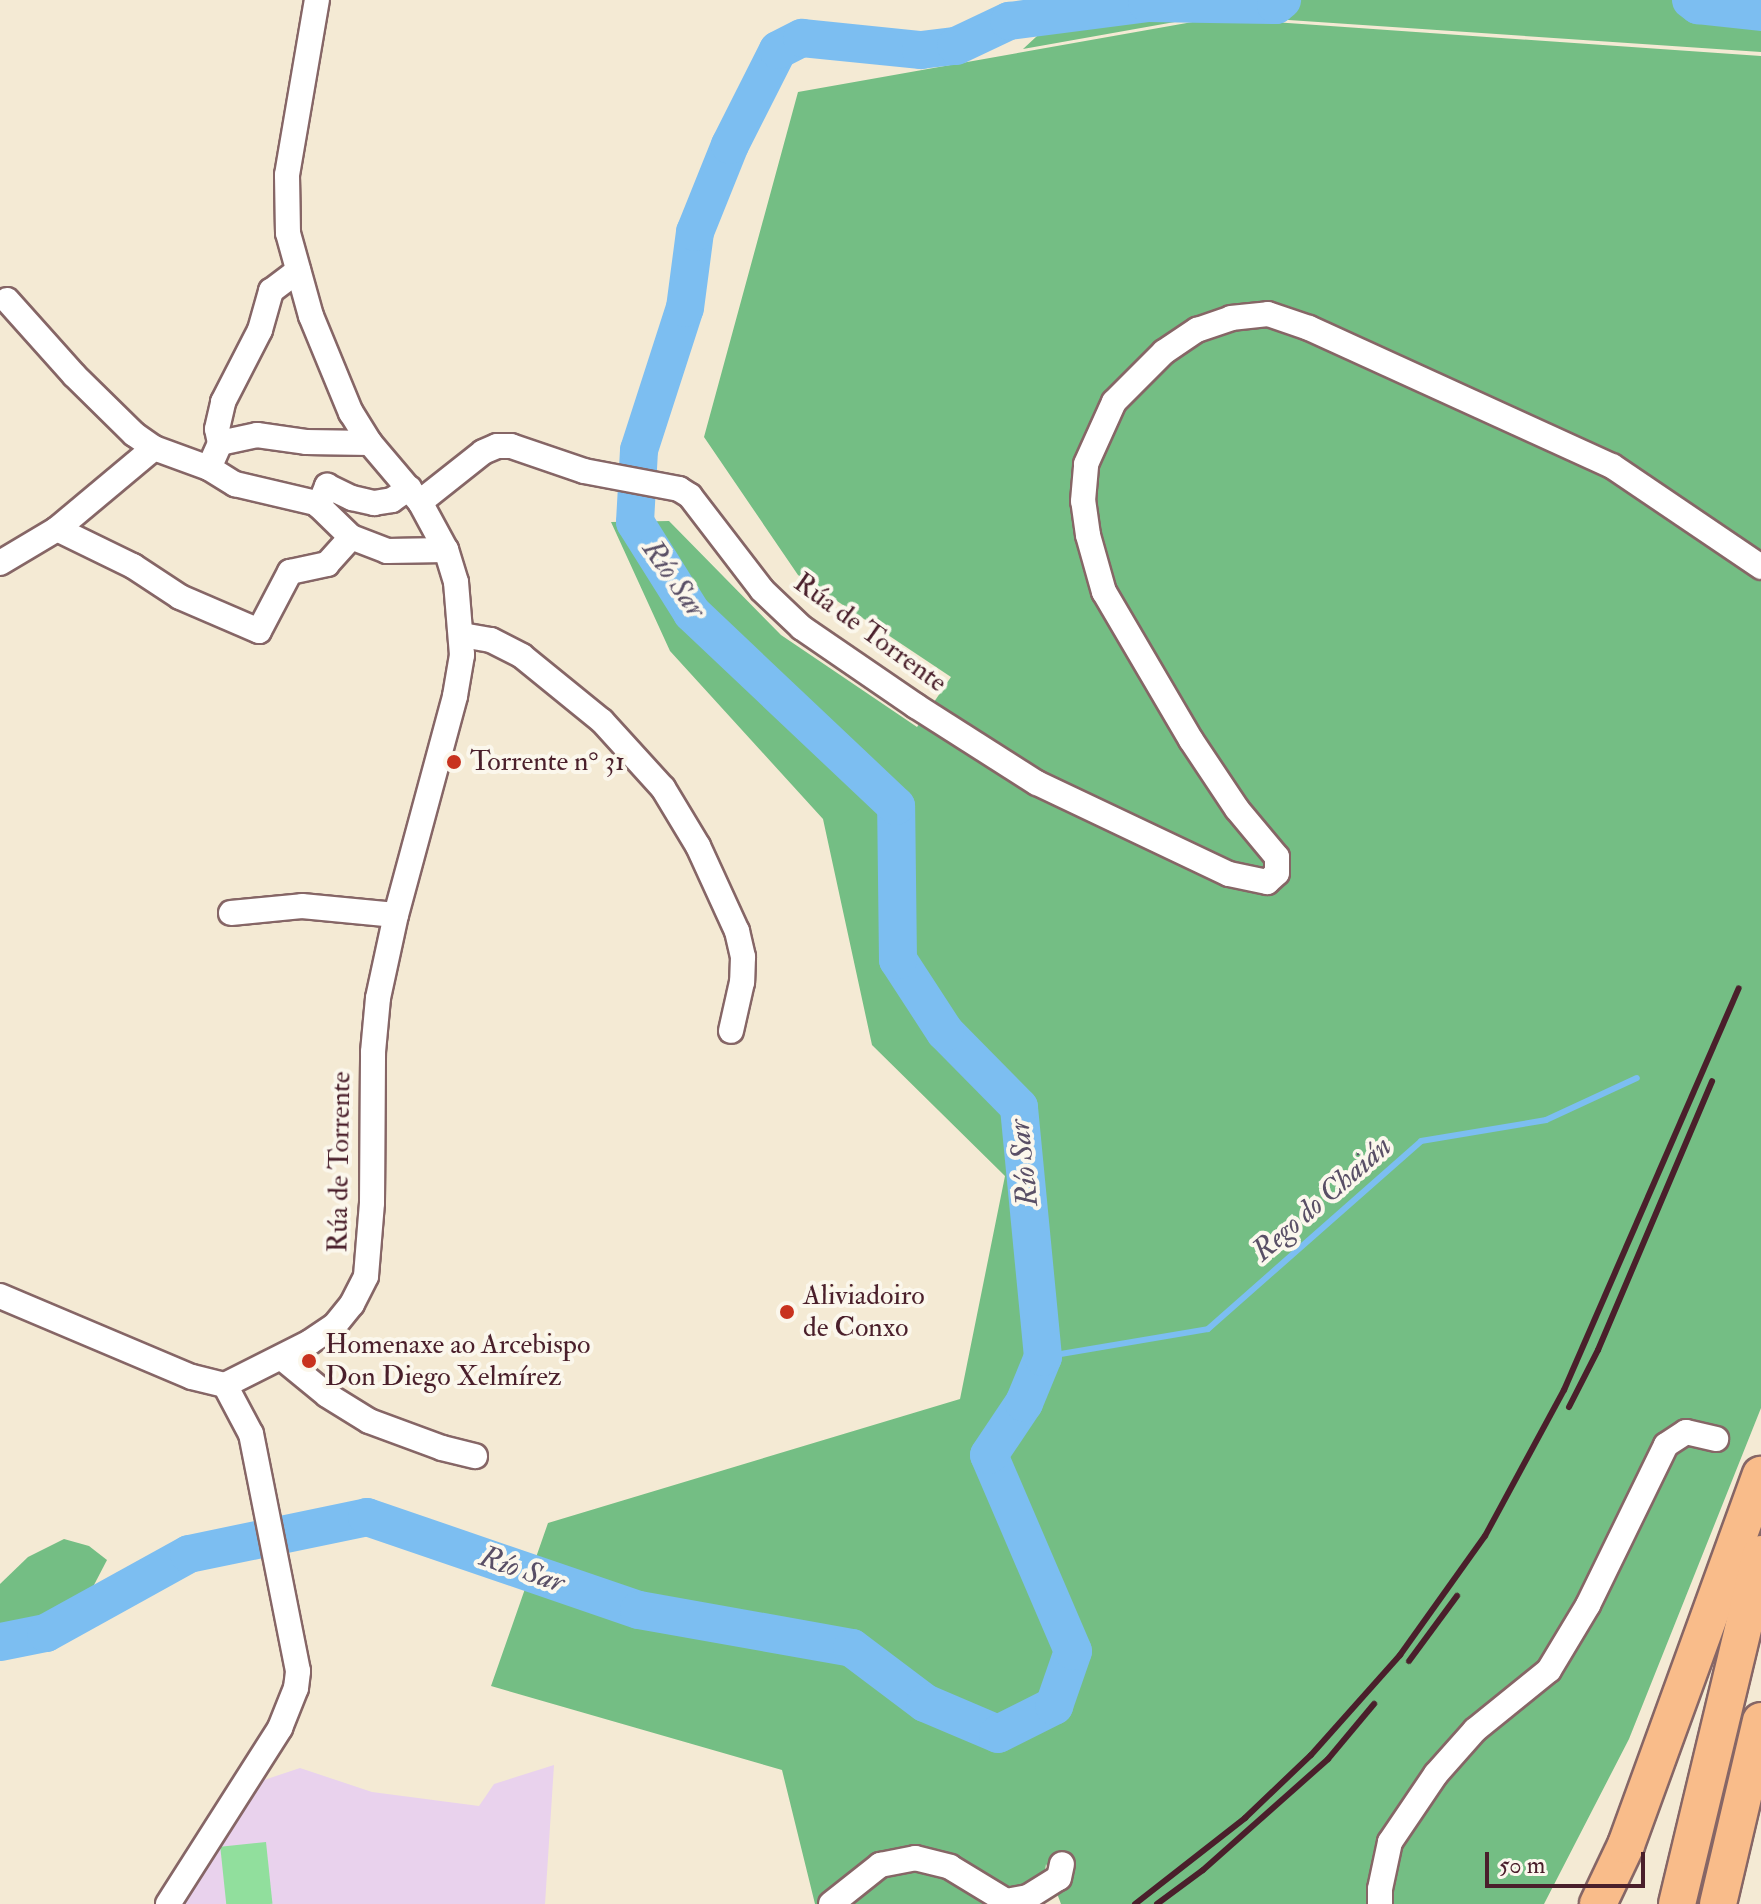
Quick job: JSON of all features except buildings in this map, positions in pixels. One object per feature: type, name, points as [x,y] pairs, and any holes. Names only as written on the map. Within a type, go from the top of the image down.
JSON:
[{"type":"highway","points":[[1598,1904],[1626,1845],[1761,1475]]},
{"type":"highway","points":[[1677,1904],[1761,1554]]},
{"type":"highway","points":[[1721,1904],[1732,1834],[1761,1721]]},
{"type":"street","name":"Rúa de Torrente","points":[[225,1385],[282,1358],[335,1325],[352,1304],[366,1276],[372,1203],[374,1025],[396,915],[455,696],[462,635],[456,582],[446,550],[414,495],[370,443],[351,413],[327,360],[288,233],[285,192],[317,0]]},
{"type":"street","points":[[209,468],[220,443],[217,429],[223,402],[260,330],[271,291],[298,271]]},
{"type":"street","points":[[7,300],[74,375],[134,434],[154,448],[209,468],[235,484],[319,506],[351,537],[387,551],[446,550]]},
{"type":"street","name":"Rúa de Torrente","points":[[414,495],[497,446],[511,446],[570,467],[679,489],[690,496],[762,590],[802,628],[1037,783],[1229,874],[1261,882],[1272,879],[1277,873],[1277,857],[1237,809],[1191,740],[1104,592],[1088,535],[1083,501],[1086,464],[1114,402],[1164,352],[1197,330],[1231,318],[1268,314],[1309,328],[1612,466],[1761,567]]},
{"type":"street","points":[[220,443],[257,435],[306,442],[370,443]]},
{"type":"street","points":[[0,563],[57,529],[154,448]]},
{"type":"street","points":[[319,506],[327,486],[374,503],[414,495]]},
{"type":"street","points":[[57,529],[133,566],[180,597],[259,631],[290,572],[327,564],[351,537]]},
{"type":"street","points":[[462,635],[491,640],[522,656],[602,721],[663,788],[698,846],[737,931],[743,957],[742,982],[731,1031]]},
{"type":"street","points":[[231,913],[302,906],[396,915]]},
{"type":"street","points":[[0,1296],[192,1377],[225,1385],[247,1423],[262,1479],[297,1656],[296,1688],[289,1709],[168,1904]]},
{"type":"street","points":[[282,1358],[327,1395],[369,1421],[442,1448],[475,1456]]},
{"type":"street","points":[[1380,1904],[1390,1842],[1436,1774],[1475,1730],[1549,1670],[1588,1605],[1666,1445],[1686,1432],[1716,1439]]},
{"type":"street","points":[[831,1904],[880,1865],[915,1858],[950,1867],[1006,1901],[1028,1897],[1059,1878],[1062,1864]]},
{"type":"shaded area","points":[[554,1765],[545,1904],[184,1904],[261,1781],[300,1768],[372,1792],[479,1806],[494,1784]]},
{"type":"green space","points":[[1076,0],[1761,0],[1761,52],[1214,15],[1023,49]]},
{"type":"green space","points":[[1215,18],[1761,56],[1761,1408],[1629,1739],[1544,1904],[1061,1904],[1046,1864],[1040,1904],[815,1904],[782,1770],[491,1686],[548,1523],[960,1399],[1005,1176],[872,1045],[823,819],[670,651],[611,522],[669,521],[781,635],[917,727],[951,677],[798,575],[704,437],[798,92]]},
{"type":"green space","points":[[64,1539],[89,1546],[107,1560],[82,1608],[38,1627],[0,1633],[0,1584],[28,1557]]},
{"type":"green space","points":[[266,1842],[272,1904],[226,1904],[220,1847]]},
{"type":"waterway","name":"Río Sar","points":[[0,1642],[46,1633],[189,1554],[367,1517],[639,1610],[852,1648],[925,1703],[998,1734],[1054,1706],[1073,1651],[989,1455],[1024,1403],[1043,1357],[1019,1107],[945,1032],[898,960],[896,806],[692,613],[635,522],[639,450],[685,308],[695,232],[730,145],[778,50],[802,38],[921,50],[956,46],[1009,21],[1147,3],[1276,5],[1282,0]]},
{"type":"waterway","name":"Río Sar","points":[[1691,0],[1698,5],[1761,12]]},
{"type":"waterway","name":"Rego do Chaián","points":[[1043,1357],[1208,1329],[1421,1141],[1546,1120],[1637,1078]]},
{"type":"railway","points":[[1135,1904],[1245,1818],[1311,1755],[1400,1655],[1485,1536],[1564,1390],[1739,988]]},
{"type":"railway","points":[[1569,1407],[1598,1350],[1712,1081]]},
{"type":"railway","points":[[1409,1661],[1457,1596]]},
{"type":"railway","points":[[1157,1904],[1203,1870],[1328,1759],[1374,1704]]},
{"type":"place","name":"Torrente n° 31","points":[[454,762]]},
{"type":"place","name":"Aliviadoiro de Conxo","points":[[787,1312]]},
{"type":"place","name":"Homenaxe ao Arcebispo Don Diego Xelmírez","points":[[309,1361]]}]
